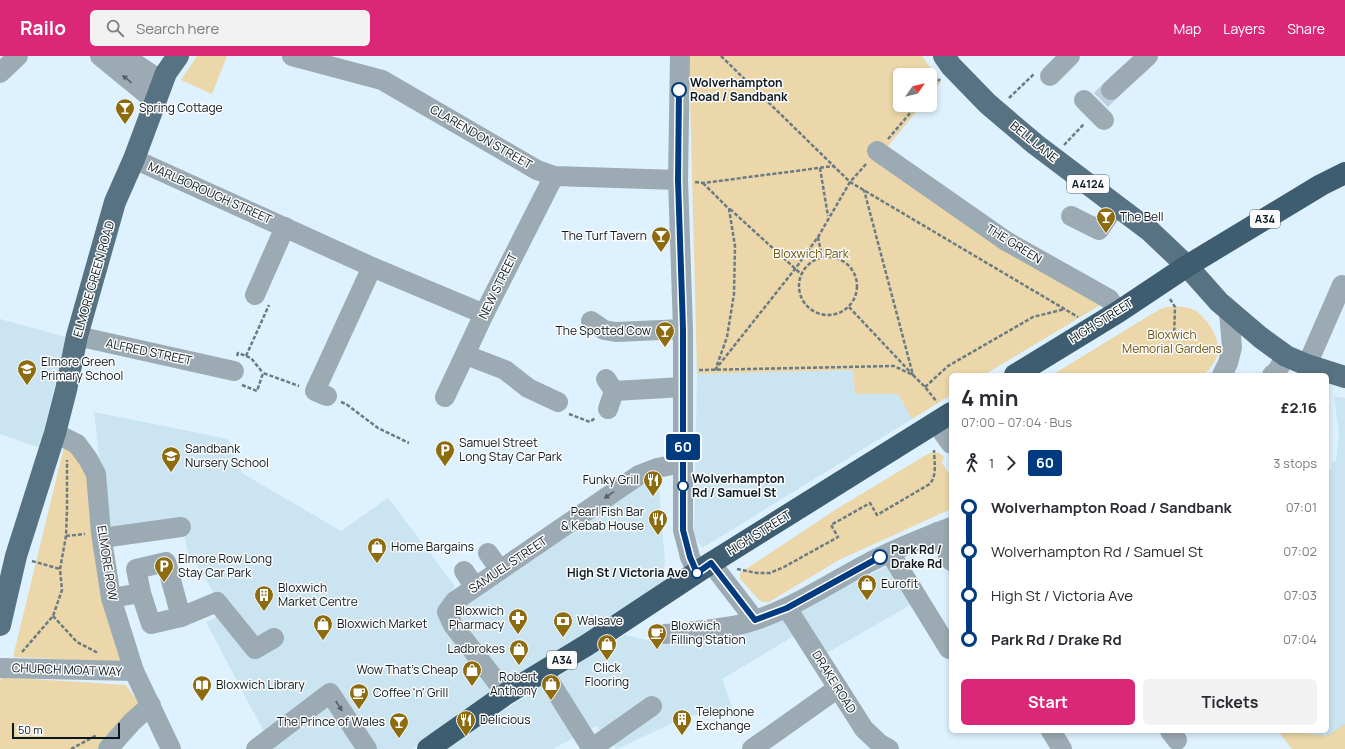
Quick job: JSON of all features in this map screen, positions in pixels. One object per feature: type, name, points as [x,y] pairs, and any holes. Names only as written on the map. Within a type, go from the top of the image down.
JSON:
[{"type":"highway","name":"A34","points":[[1186,266],[1321,185],[1345,173]]},
{"type":"highway","name":"HIGH STREET","points":[[1017,373],[1118,312],[1186,266]]},
{"type":"highway","name":"HIGH STREET","points":[[428,749],[506,694],[587,645],[704,568],[945,417]]},
{"type":"main road","name":"ELMORE GREEN ROAD","points":[[0,625],[16,556],[55,433],[66,390],[77,336],[115,202],[134,159],[166,73],[178,56]]},
{"type":"main road","name":"BELL LANE","points":[[944,56],[951,66],[988,104],[1052,157],[1150,231],[1186,266]]},
{"type":"main road","name":"A4124","points":[[1186,266],[1229,312],[1286,356],[1306,365],[1345,377]]},
{"type":"street","points":[[0,73],[18,56]]},
{"type":"street","points":[[100,56],[159,92]]},
{"type":"street","name":"CLARENDON STREET","points":[[292,56],[382,80],[537,170],[554,176],[678,180]]},
{"type":"street","points":[[680,56],[678,180],[683,329],[683,530],[690,557],[704,568],[755,620]]},
{"type":"street","points":[[1050,76],[1070,56]]},
{"type":"street","points":[[129,58],[159,92]]},
{"type":"street","points":[[1098,105],[1143,58]]},
{"type":"street","name":"THE GREEN","points":[[877,151],[912,167],[1006,241],[1109,299],[1118,312]]},
{"type":"street","name":"MARLBOROUGH STREET","points":[[134,159],[372,267],[484,314]]},
{"type":"street","name":"NEW STREET","points":[[445,397],[484,314],[554,176]]},
{"type":"street","points":[[1071,216],[1098,230],[1116,205]]},
{"type":"street","name":"MARLBOROUGH STREET","points":[[255,295],[285,227]]},
{"type":"street","points":[[321,394],[372,267]]},
{"type":"street","points":[[1306,365],[1342,284]]},
{"type":"street","points":[[1223,373],[1228,363],[1232,347],[1229,312]]},
{"type":"street","points":[[592,321],[604,330],[616,332],[683,329]]},
{"type":"street","name":"ALFRED STREET","points":[[77,336],[231,363]]},
{"type":"street","points":[[466,355],[505,370],[528,388],[558,402]]},
{"type":"street","points":[[1275,373],[1278,371],[1286,356]]},
{"type":"street","points":[[610,393],[683,379]]},
{"type":"street","points":[[945,417],[949,435]]},
{"type":"street","name":"ELMORE ROW","points":[[55,433],[77,444],[88,459],[96,474],[102,538],[111,598],[126,671],[151,706],[171,749]]},
{"type":"street","name":"SAMUEL STREET","points":[[506,694],[452,625],[447,612],[455,601],[639,475],[657,468],[682,464]]},
{"type":"street","points":[[102,538],[181,527]]},
{"type":"street","points":[[665,634],[687,625],[732,626],[755,620],[787,608],[890,552],[944,530],[949,552]]},
{"type":"street","points":[[890,552],[949,649]]},
{"type":"street","points":[[488,553],[500,570]]},
{"type":"street","points":[[181,617],[166,562],[136,569],[151,624],[181,617],[217,602],[255,649],[274,638]]},
{"type":"street","points":[[464,571],[476,587]]},
{"type":"street","points":[[111,598],[142,593]]},
{"type":"street","name":"DRAKE ROAD","points":[[787,608],[864,729],[882,747]]},
{"type":"street","name":"CHURCH MOAT WAY","points":[[4,668],[126,671]]},
{"type":"street","points":[[543,671],[591,749],[652,706]]},
{"type":"street","points":[[752,749],[838,688]]},
{"type":"street","points":[[256,749],[315,695],[330,693],[367,749]]},
{"type":"street","points":[[108,749],[132,722],[151,706]]},
{"type":"street","points":[[1052,733],[1062,749]]},
{"type":"path","points":[[721,56],[850,182],[1066,309],[1092,327]]},
{"type":"path","points":[[998,112],[1009,98],[1042,67],[1050,76]]},
{"type":"path","points":[[1052,157],[1098,105]]},
{"type":"path","points":[[715,370],[795,269],[818,237],[828,217],[850,182],[911,112]]},
{"type":"path","points":[[678,180],[703,183],[834,166]]},
{"type":"path","points":[[820,168],[828,217]]},
{"type":"path","points":[[703,183],[729,209],[801,274]]},
{"type":"path","points":[[864,190],[913,375]]},
{"type":"path","points":[[715,370],[727,337],[734,294],[735,246],[729,209]]},
{"type":"path","points":[[818,237],[822,257]]},
{"type":"path","points":[[822,257],[840,259],[848,264],[854,272],[857,281],[857,290],[854,299],[849,307],[831,315],[820,314],[811,310],[804,303],[800,294],[799,284],[801,274],[809,264],[822,257]]},
{"type":"path","points":[[1159,284],[1175,307],[1174,339]]},
{"type":"path","points":[[255,295],[270,302],[231,363],[232,382],[257,391],[263,373],[346,404],[378,428],[409,443]]},
{"type":"path","points":[[704,568],[757,574],[766,574],[777,570],[838,537],[831,525],[850,514],[870,503],[877,515],[931,483],[934,476],[945,417],[925,387],[849,307]]},
{"type":"path","points":[[925,387],[948,366],[1033,318],[1066,309]]},
{"type":"path","points":[[683,379],[715,370],[894,366],[913,375]]},
{"type":"path","points":[[558,402],[565,412],[590,422],[610,393]]},
{"type":"path","points":[[4,668],[53,616],[62,590],[60,569],[66,536],[68,509],[67,458]]},
{"type":"path","points":[[16,556],[60,569]]},
{"type":"path","points":[[53,616],[77,642],[100,654],[126,671]]},
{"type":"shaded area","name":"Elmore Green Primary School","points":[[0,319],[66,337],[40,448],[0,434]]},
{"type":"shaded area","points":[[853,370],[855,394],[898,394],[912,419],[702,548],[694,535],[697,374]]},
{"type":"shaded area","points":[[1334,396],[1345,398],[1345,743],[1292,749],[1280,733],[1329,733],[1329,470],[1332,469],[1331,462],[1336,461],[1339,433]]},
{"type":"shaded area","points":[[94,412],[228,439],[242,473],[341,531],[388,498],[455,586],[442,605],[498,694],[412,749],[273,749],[206,622],[227,612],[188,553],[182,523],[109,533]]},
{"type":"shaded area","points":[[658,475],[665,563],[662,575],[665,580],[509,686],[455,619],[466,603],[637,482]]},
{"type":"shaded area","points":[[887,566],[912,604],[825,654],[809,627],[722,679],[733,710],[687,716],[617,749],[596,726],[553,749],[441,749],[625,635],[660,643],[753,629],[778,620]]},
{"type":"green space","points":[[197,56],[227,56],[212,94],[181,80]]},
{"type":"green space","name":"Bloxwich Park","points":[[689,56],[922,56],[931,68],[893,68],[893,112],[916,112],[888,146],[870,151],[1102,304],[987,373],[949,373],[949,396],[912,419],[898,394],[855,394],[853,370],[697,374]]},
{"type":"green space","name":"Bloxwich Park","points":[[937,77],[941,82],[937,87]]},
{"type":"green space","name":"Bloxwich Memorial Gardens","points":[[1167,307],[1186,307],[1195,310],[1208,323],[1216,337],[1218,350],[1214,362],[1206,373],[1055,373],[1160,309]]},
{"type":"green space","points":[[64,447],[74,450],[86,469],[121,662],[13,657]]},
{"type":"green space","points":[[933,452],[944,456],[942,463],[949,474],[949,510],[839,560],[769,602],[760,601],[740,579],[740,573],[835,510]]},
{"type":"green space","points":[[1,677],[126,685],[138,702],[138,710],[102,749],[0,749]]},
{"type":"green space","points":[[1345,724],[1345,749],[1292,749],[1280,733],[1304,733],[1327,736]]},
{"type":"tunnel","points":[[1101,100],[1111,90]]},
{"type":"bus line","name":"60","points":[[679,90],[678,180],[683,329],[683,530],[690,557],[697,573],[711,563],[755,620],[787,608],[880,557]]},
{"type":"place","name":"Wolverhampton Road / Sandbank","points":[[679,90]]},
{"type":"place","name":"Spring Cottage","points":[[125,125]]},
{"type":"place","name":"The Bell","points":[[1106,234]]},
{"type":"place","name":"The Turf Tavern","points":[[661,253]]},
{"type":"place","name":"The Spotted Cow","points":[[665,348]]},
{"type":"place","name":"Elmore Green Primary School","points":[[27,386]]},
{"type":"place","name":"Samuel Street Long Stay Car Park","points":[[445,467]]},
{"type":"place","name":"Sandbank Nursery School","points":[[171,473]]},
{"type":"place","name":"Wolverhampton Rd / Samuel St","points":[[683,486]]},
{"type":"place","name":"Funky Grill","points":[[653,497]]},
{"type":"place","name":"Pearl Fish Bar & Kebab House","points":[[658,536]]},
{"type":"place","name":"Park Rd / Drake Rd","points":[[880,557]]},
{"type":"place","name":"Home Bargains","points":[[377,564]]},
{"type":"place","name":"High St / Victoria Ave","points":[[697,573]]},
{"type":"place","name":"Elmore Row Long Stay Car Park","points":[[164,583]]},
{"type":"place","name":"Eurofit","points":[[867,601]]},
{"type":"place","name":"Bloxwich Market Centre","points":[[264,612]]},
{"type":"place","name":"Bloxwich Pharmacy","points":[[518,635]]},
{"type":"place","name":"Walsave","points":[[563,638]]},
{"type":"place","name":"Bloxwich Market","points":[[323,641]]},
{"type":"place","name":"Bloxwich Filling Station","points":[[657,650]]},
{"type":"place","name":"Click Flooring","points":[[607,661]]},
{"type":"place","name":"Ladbrokes","points":[[519,666]]},
{"type":"place","name":"Wow That's Cheap","points":[[472,687]]},
{"type":"place","name":"Robert Anthony","points":[[551,701]]},
{"type":"place","name":"Bloxwich Library","points":[[202,702]]},
{"type":"place","name":"Coffee 'n' Grill","points":[[359,710]]},
{"type":"place","name":"Telephone Exchange","points":[[682,736]]},
{"type":"place","name":"Delicious","points":[[466,737]]},
{"type":"place","name":"The Prince of Wales","points":[[399,739]]}]
